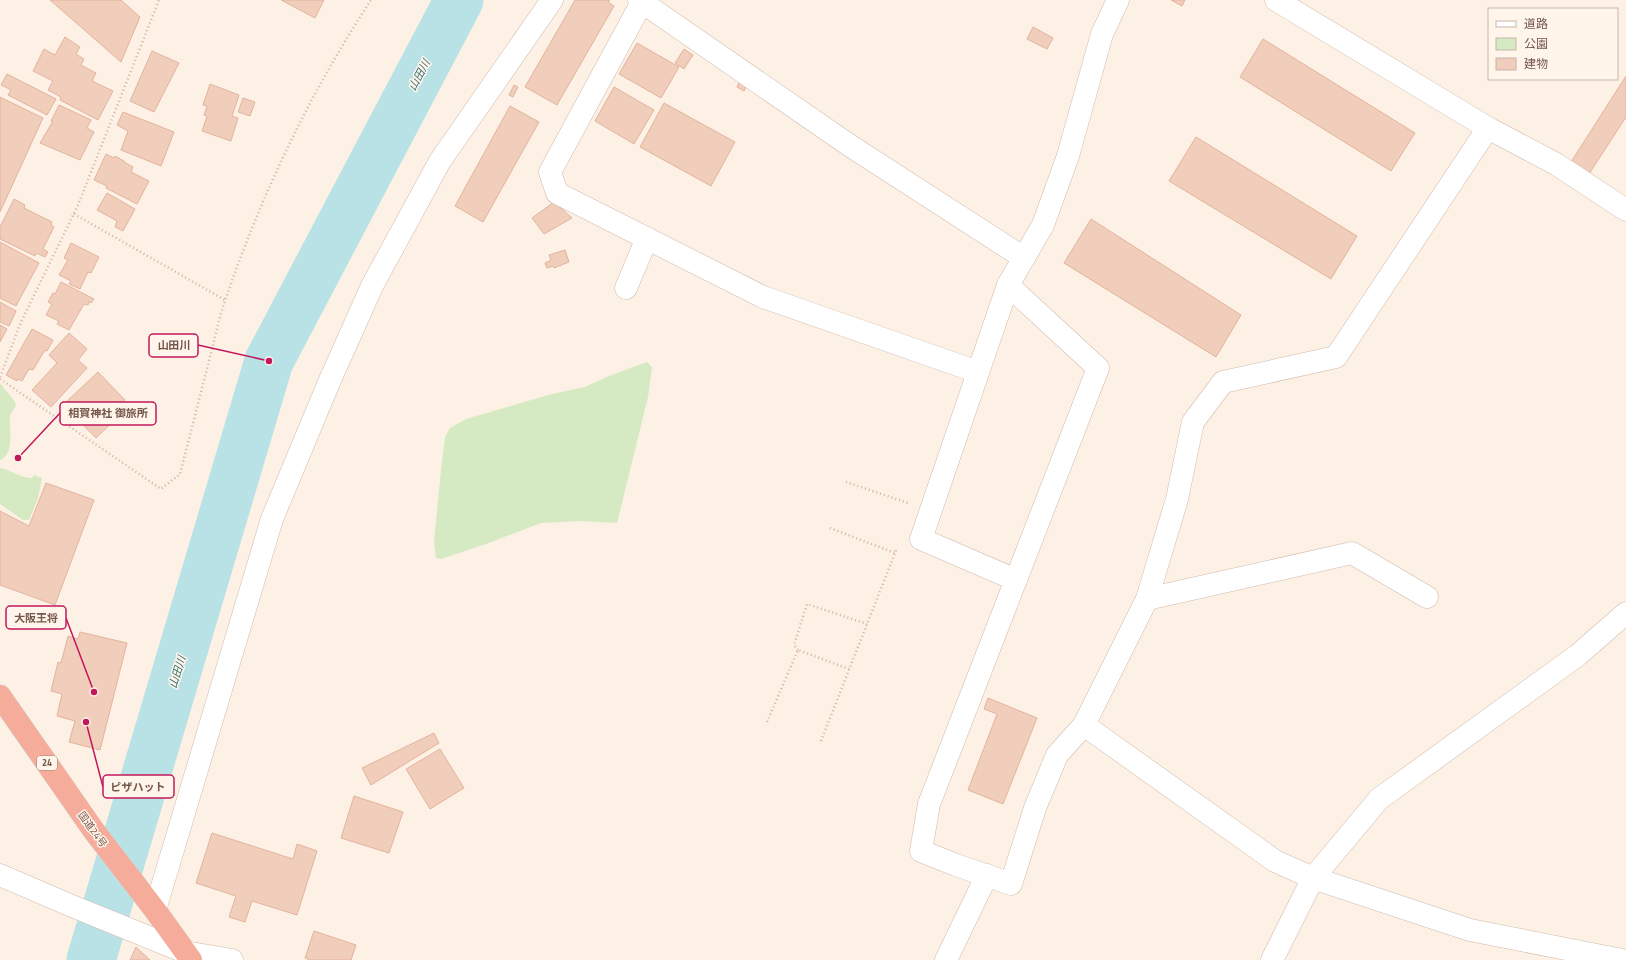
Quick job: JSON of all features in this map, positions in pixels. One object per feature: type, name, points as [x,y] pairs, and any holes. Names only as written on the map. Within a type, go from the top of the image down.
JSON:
[{"type":"highway","name":"国道24号","points":[[0,696],[94,831],[152,906],[188,956]]},
{"type":"street","points":[[152,906],[272,519],[330,380],[372,286],[440,161],[552,0]]},
{"type":"street","points":[[1016,580],[921,539],[1008,286],[1043,225],[1068,156],[1102,34],[1118,0]]},
{"type":"street","points":[[1276,0],[1488,128],[1556,164],[1626,210]]},
{"type":"street","points":[[978,372],[763,297],[557,193],[550,172],[641,1],[849,145],[1024,258]]},
{"type":"street","points":[[1008,286],[1098,368],[929,804],[922,851],[1011,884],[1035,808],[1057,756],[1084,725],[1147,599],[1177,499],[1193,422],[1223,382],[1336,357],[1488,128]]},
{"type":"street","points":[[626,288],[647,238]]},
{"type":"street","points":[[1147,599],[1352,553],[1427,597]]},
{"type":"street","points":[[1272,960],[1313,878],[1379,799],[1578,655],[1626,613]]},
{"type":"street","points":[[1084,725],[1275,861],[1313,878],[1470,930],[1622,960]]},
{"type":"street","points":[[0,874],[188,956],[232,960]]},
{"type":"street","points":[[946,960],[988,875]]},
{"type":"path","points":[[160,0],[74,214],[21,322],[0,378],[161,489],[180,474],[225,300],[257,214],[288,145],[314,95],[342,45],[371,0]]},
{"type":"path","points":[[74,214],[225,300]]},
{"type":"path","points":[[846,482],[914,505]]},
{"type":"path","points":[[830,528],[895,552]]},
{"type":"path","points":[[820,741],[898,546]]},
{"type":"path","points":[[849,669],[798,650],[794,645],[807,604],[867,624]]},
{"type":"path","points":[[767,722],[798,650]]},
{"type":"green space","points":[[647,362],[652,367],[648,397],[617,523],[582,521],[541,523],[441,559],[436,558],[434,541],[441,470],[445,437],[450,428],[466,419],[552,394],[585,387],[609,376]]},
{"type":"green space","points":[[0,383],[15,402],[16,406],[10,416],[10,441],[8,453],[0,460]]},
{"type":"green space","points":[[0,468],[27,478],[32,478],[34,475],[42,478],[38,498],[29,520],[23,520],[0,504]]},
{"type":"building","points":[[50,0],[121,0],[140,17],[121,62]]},
{"type":"building","points":[[281,0],[324,0],[315,18]]},
{"type":"building","points":[[575,0],[610,0],[608,2],[614,6],[557,105],[525,87]]},
{"type":"building","points":[[1171,0],[1185,0],[1182,6]]},
{"type":"building","points":[[1033,27],[1053,38],[1047,49],[1027,39]]},
{"type":"building","points":[[65,37],[80,47],[76,54],[84,59],[81,65],[96,73],[92,81],[113,91],[98,120],[60,100],[61,97],[48,90],[53,81],[33,71],[44,49],[55,55]]},
{"type":"building","points":[[1263,39],[1415,133],[1391,171],[1240,77]]},
{"type":"building","points":[[637,43],[679,67],[661,98],[619,74]]},
{"type":"building","points":[[684,49],[693,55],[684,69],[675,63]]},
{"type":"building","points":[[152,51],[179,63],[154,112],[130,101]]},
{"type":"building","points":[[7,74],[56,99],[47,115],[8,95],[11,90],[1,85]]},
{"type":"building","points":[[1626,76],[1626,117],[1589,174],[1571,162]]},
{"type":"building","points":[[740,80],[747,84],[744,91],[737,87]]},
{"type":"building","points":[[210,84],[239,95],[232,116],[238,118],[231,141],[202,131],[207,116],[204,115],[207,106],[203,105]]},
{"type":"building","points":[[514,85],[518,87],[513,97],[509,95]]},
{"type":"building","points":[[614,87],[654,110],[634,144],[595,121]]},
{"type":"building","points":[[0,97],[43,118],[0,212]]},
{"type":"building","points":[[243,98],[255,102],[250,116],[238,112]]},
{"type":"building","points":[[664,103],[735,142],[711,186],[640,147]]},
{"type":"building","points":[[59,105],[91,120],[87,128],[94,132],[80,160],[40,143],[53,121],[51,121]]},
{"type":"building","points":[[510,106],[539,122],[483,222],[455,206]]},
{"type":"building","points":[[123,112],[174,132],[161,166],[121,150],[128,131],[117,125]]},
{"type":"building","points":[[1196,137],[1357,236],[1331,279],[1169,181]]},
{"type":"building","points":[[106,154],[114,158],[115,156],[124,161],[133,167],[131,172],[149,181],[137,204],[94,180]]},
{"type":"building","points":[[107,193],[135,209],[123,231],[115,227],[117,221],[97,210]]},
{"type":"building","points":[[14,199],[25,205],[24,208],[52,222],[51,225],[54,227],[43,249],[48,252],[45,257],[36,253],[35,256],[0,239],[0,227]]},
{"type":"building","points":[[554,202],[572,218],[544,234],[532,218]]},
{"type":"building","points":[[1091,219],[1241,315],[1216,357],[1064,263]]},
{"type":"building","points":[[0,242],[39,263],[16,306],[0,298]]},
{"type":"building","points":[[71,243],[99,257],[91,273],[88,272],[80,289],[69,284],[71,281],[59,275],[68,260],[64,258]]},
{"type":"building","points":[[565,250],[569,262],[554,268],[553,266],[547,268],[545,263],[551,260],[549,255]]},
{"type":"building","points":[[61,282],[94,299],[91,303],[89,302],[88,305],[84,304],[69,330],[57,324],[59,321],[46,315],[52,304],[48,302],[53,293],[55,294]]},
{"type":"building","points":[[0,302],[16,311],[9,326],[0,322]]},
{"type":"building","points":[[0,325],[7,329],[0,342]]},
{"type":"building","points":[[32,329],[53,340],[33,370],[29,369],[22,381],[18,379],[17,381],[6,375]]},
{"type":"building","points":[[69,333],[87,349],[78,360],[87,368],[51,407],[32,390],[57,363],[49,355]]},
{"type":"building","points":[[98,372],[125,400],[117,408],[122,413],[96,438],[63,405]]},
{"type":"building","points":[[46,483],[94,500],[55,605],[0,585],[0,511],[29,526]]},
{"type":"building","points":[[80,632],[127,643],[100,750],[69,742],[75,721],[57,716],[62,694],[51,691],[58,662],[61,663],[68,636],[78,639]]},
{"type":"building","points":[[988,698],[1037,718],[1003,804],[968,790],[997,714],[984,709]]},
{"type":"building","points":[[434,733],[439,743],[371,785],[362,768]]},
{"type":"building","points":[[440,749],[464,788],[430,809],[406,769]]},
{"type":"building","points":[[354,796],[403,812],[389,853],[341,838]]},
{"type":"building","points":[[212,833],[293,859],[297,844],[317,851],[297,915],[252,901],[245,922],[229,917],[236,896],[196,883]]},
{"type":"building","points":[[314,931],[356,945],[351,960],[310,960],[305,958]]},
{"type":"building","points":[[136,947],[150,960],[130,960]]},
{"type":"waterway","name":"山田川","points":[[91,960],[269,361],[459,0]]},
{"type":"place","name":"山田川","points":[[269,361]]},
{"type":"place","name":"相賀神社 御旅所","points":[[18,458]]},
{"type":"place","name":"大阪王将","points":[[94,692]]},
{"type":"place","name":"ピザハット","points":[[86,722]]}]
